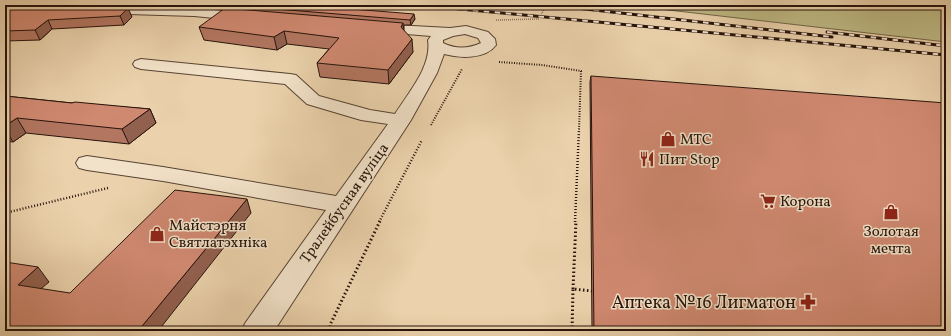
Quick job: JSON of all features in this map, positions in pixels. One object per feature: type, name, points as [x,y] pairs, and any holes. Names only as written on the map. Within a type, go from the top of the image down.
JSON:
[{"type":"street","points":[[90,9],[194,12],[261,18]]},
{"type":"street","points":[[360,26],[412,31],[449,32],[466,30],[484,35],[488,39],[488,45],[467,59],[429,73]]},
{"type":"street","points":[[412,31],[432,36],[435,43],[443,50],[467,59]]},
{"type":"street","points":[[435,43],[440,35],[449,32]]},
{"type":"street","name":"Тралейбусная вуліца","points":[[256,331],[401,120],[429,73],[437,51],[435,43]]},
{"type":"street","points":[[141,64],[290,79],[313,100],[368,116],[401,120]]},
{"type":"street","points":[[87,163],[163,174],[342,205]]},
{"type":"path","points":[[466,30],[480,21],[538,19],[547,5]]},
{"type":"path","points":[[431,125],[467,59]]},
{"type":"path","points":[[492,61],[542,65],[581,71],[572,331]]},
{"type":"path","points":[[330,331],[330,325],[396,187],[422,140]]},
{"type":"path","points":[[5,213],[110,187]]},
{"type":"path","points":[[573,290],[592,291]]},
{"type":"shaded area","points":[[625,5],[946,5],[946,42]]},
{"type":"building","points":[[5,5],[78,5],[128,8],[120,16],[48,20],[35,30],[5,31]]},
{"type":"building","points":[[303,5],[414,14],[410,20],[240,6]]},
{"type":"building","points":[[225,8],[403,23],[401,27],[412,39],[388,70],[317,63],[339,38],[284,31],[274,37],[199,27]]},
{"type":"building","name":"Корона","points":[[591,76],[946,103],[946,331],[594,331]]},
{"type":"building","points":[[5,96],[150,109],[122,129],[17,118],[5,126]]},
{"type":"building","points":[[175,190],[247,199],[138,331],[5,331],[5,262],[38,267],[18,285],[70,293]]},
{"type":"railway","points":[[418,5],[946,55]]},
{"type":"railway","points":[[550,5],[832,37]]},
{"type":"railway","points":[[827,32],[946,46]]},
{"type":"place","name":"МТС","points":[[668,139]]},
{"type":"place","name":"Пит Stop","points":[[647,159]]},
{"type":"place","name":"Корона","points":[[768,201]]},
{"type":"place","name":"Золотая мечта","points":[[891,212]]},
{"type":"place","name":"Майстэрня Святлатэхніка","points":[[157,234]]},
{"type":"place","name":"Аптека №16 Лигматон","points":[[808,302]]}]
